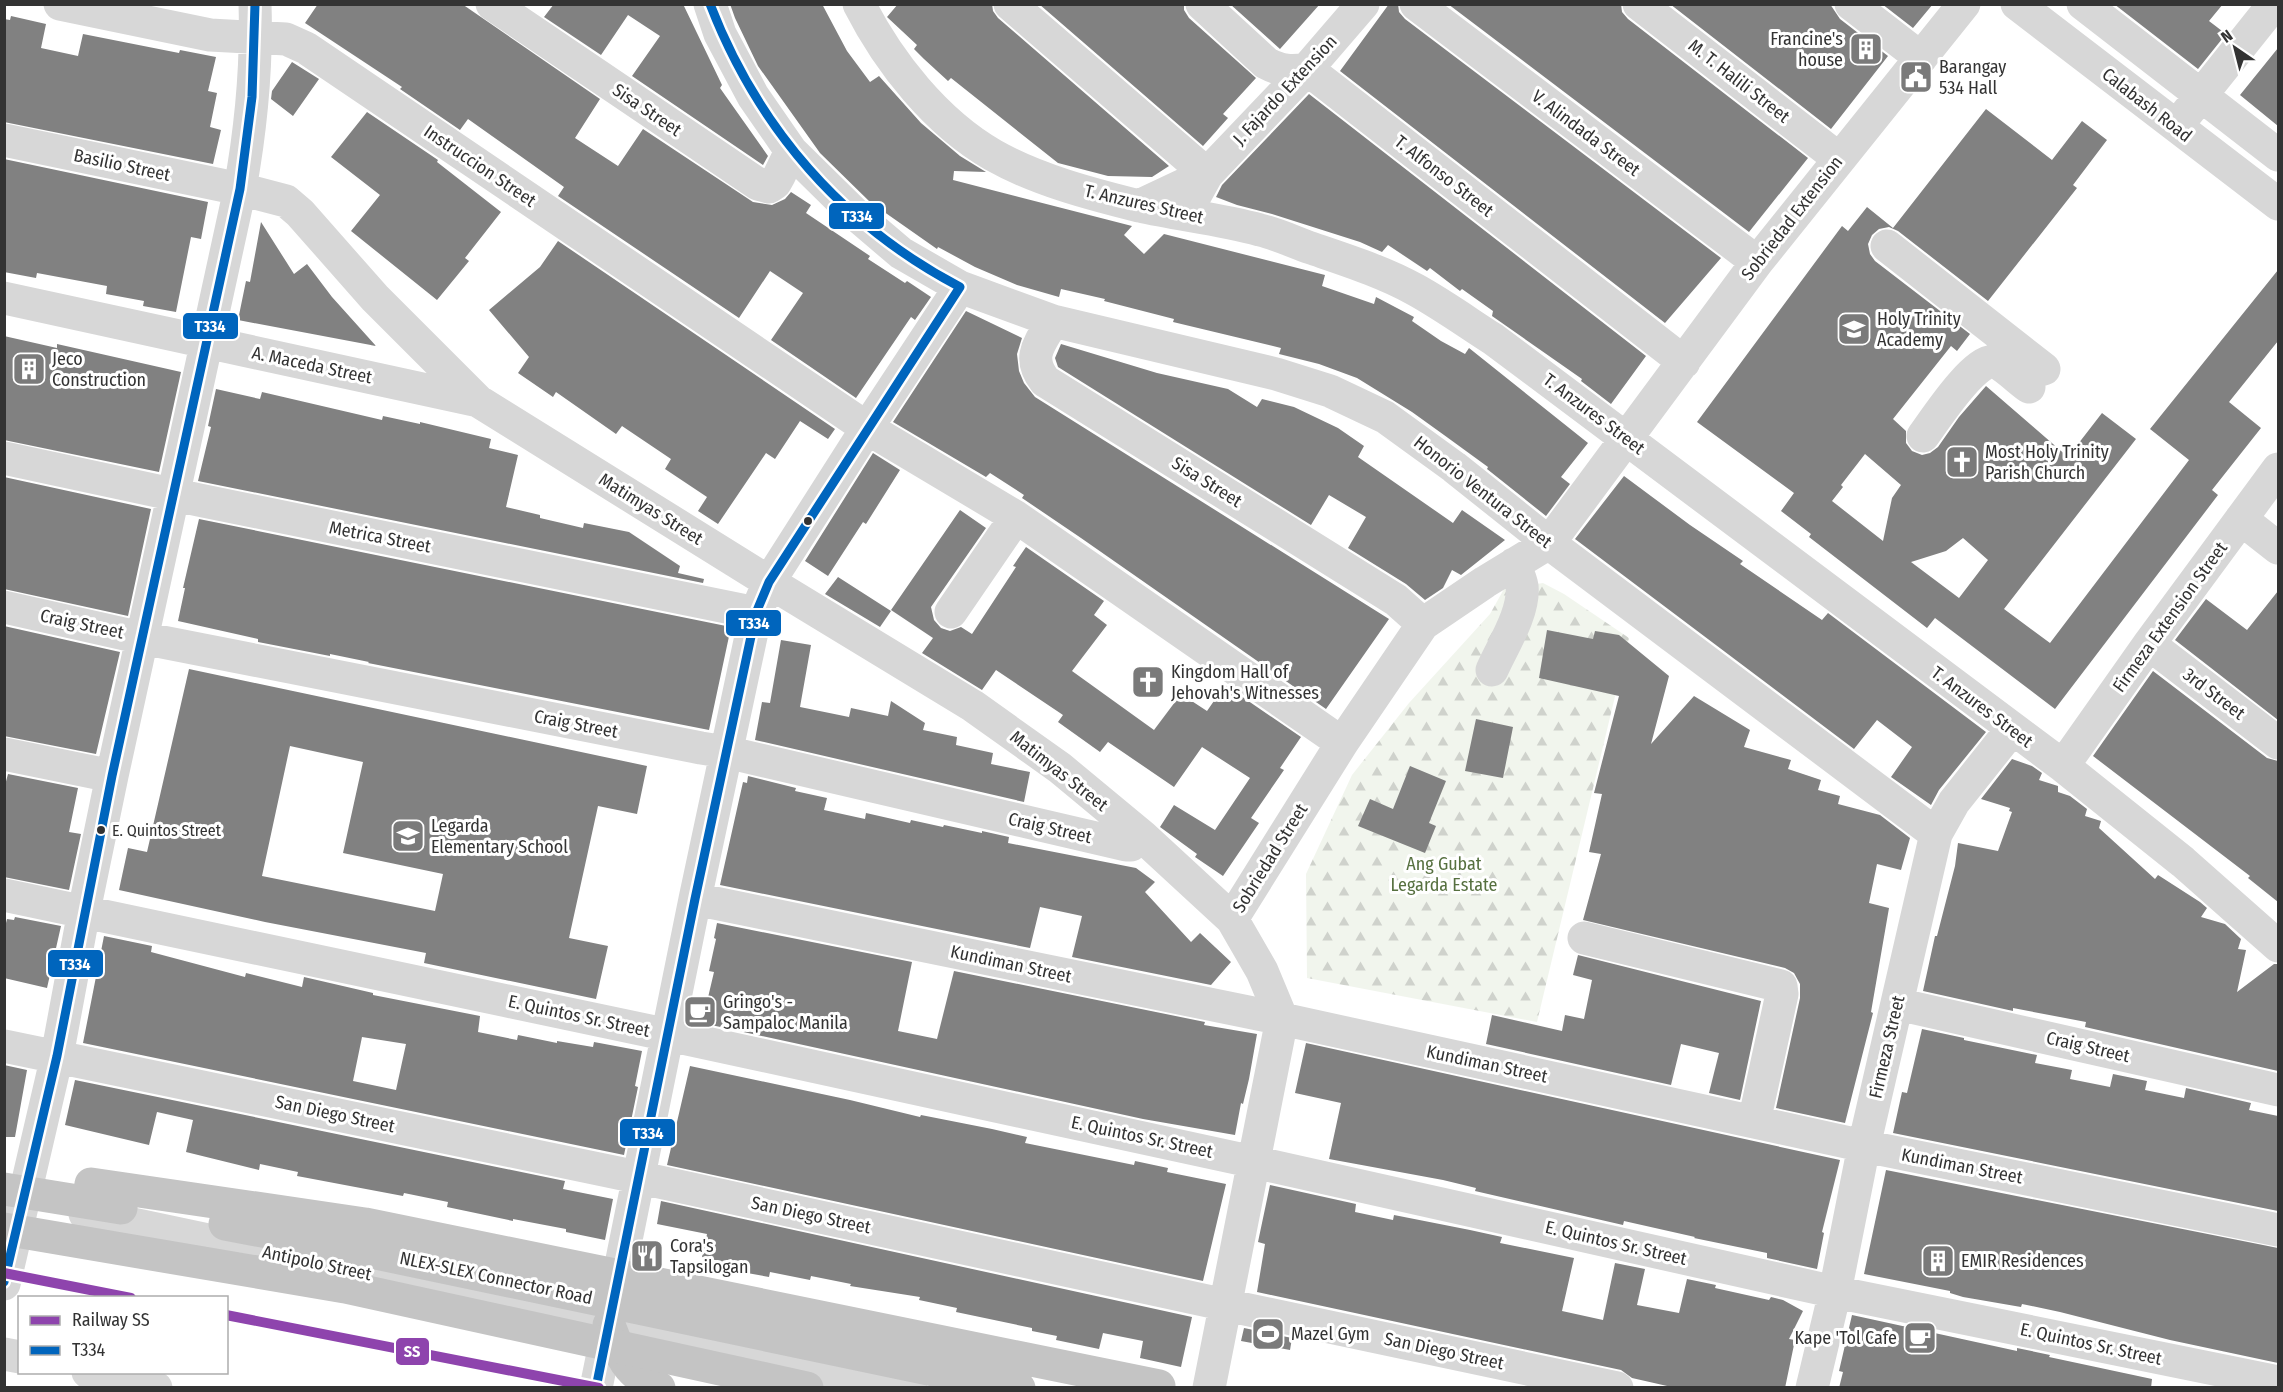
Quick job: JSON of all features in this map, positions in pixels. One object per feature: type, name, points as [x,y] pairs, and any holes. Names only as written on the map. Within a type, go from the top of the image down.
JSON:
[{"type":"highway","points":[[11,1195],[91,1184],[366,1224],[1166,1388]]},
{"type":"highway","name":"NLEX-SLEX Connector Road","points":[[11,1195],[216,1223],[352,1248],[1019,1388]]},
{"type":"highway","points":[[7,1244],[345,1287],[807,1388]]},
{"type":"highway","points":[[609,1325],[627,1367],[643,1381],[659,1388]]},
{"type":"street","name":"Instruccion Street","points":[[60,4],[210,35],[286,39],[306,48],[867,428],[1016,517],[1342,743]]},
{"type":"street","points":[[4,1284],[11,1195],[57,1056],[112,776],[240,189],[248,141],[256,38],[255,4]]},
{"type":"street","name":"Sisa Street","points":[[492,4],[758,184],[769,187],[775,183],[791,151]]},
{"type":"street","name":"Honorio Ventura Street","points":[[710,4],[720,34],[753,96],[791,151],[854,213],[901,253],[960,288],[1053,321],[1276,374],[1330,391],[1385,417],[1936,834]]},
{"type":"street","name":"T. Anzures Street","points":[[859,4],[871,29],[919,93],[954,127],[993,155],[1058,182],[1139,206],[1260,230],[1347,260],[1415,290],[1493,339],[2062,766],[2183,862],[2278,946]]},
{"type":"street","points":[[1010,4],[1207,174]]},
{"type":"street","points":[[1202,4],[1266,63],[1292,72],[1307,69]]},
{"type":"street","name":"J. Fajardo Extension","points":[[1192,216],[1197,190],[1207,174],[1307,69],[1363,4]]},
{"type":"street","name":"V. Alindada Street","points":[[1416,4],[1757,262]]},
{"type":"street","name":"M. T. Halili Street","points":[[1639,4],[1839,158]]},
{"type":"street","points":[[1851,4],[1921,58]]},
{"type":"street","name":"Sobriedad Extension","points":[[1626,437],[1757,262],[1964,4]]},
{"type":"street","name":"Calabash Road","points":[[2017,4],[2278,204]]},
{"type":"street","points":[[2083,4],[2278,155]]},
{"type":"street","points":[[2175,127],[2274,4]]},
{"type":"street","name":"T. Alfonso Street","points":[[1307,69],[1684,362]]},
{"type":"street","name":"Basilio Street","points":[[4,140],[240,189]]},
{"type":"street","name":"J. Fajardo Extension","points":[[1139,206],[1207,174]]},
{"type":"street","name":"Matimyas Street","points":[[240,189],[286,201],[300,213],[375,298],[478,401],[973,706],[1060,768],[1142,836],[1232,919]]},
{"type":"street","points":[[1887,246],[2036,378],[1995,362],[1984,363],[1973,371],[1923,436]]},
{"type":"street","points":[[596,1388],[695,899],[756,613],[769,582],[960,288]]},
{"type":"street","name":"A. Maceda Street","points":[[4,298],[478,401]]},
{"type":"street","name":"Sisa Street","points":[[1053,321],[1037,348],[1035,356],[1039,373],[1045,381],[1396,600],[1424,624]]},
{"type":"street","name":"Sobriedad Street","points":[[1282,1019],[1262,971],[1232,919],[1342,743],[1424,624],[1549,543],[1626,437]]},
{"type":"street","name":"Metrica Street","points":[[4,458],[174,495],[756,613]]},
{"type":"street","name":"Firmeza Extension Street","points":[[2062,766],[2278,469]]},
{"type":"street","points":[[951,612],[1016,517]]},
{"type":"street","points":[[2241,519],[2278,548]]},
{"type":"street","points":[[1492,670],[1517,615],[1522,598],[1522,584],[1514,564]]},
{"type":"street","name":"Craig Street","points":[[4,607],[142,638],[726,752],[1126,845],[1131,845],[1142,836]]},
{"type":"street","name":"3rd Street","points":[[2149,644],[2278,743]]},
{"type":"street","name":"Firmeza Street","points":[[1812,1388],[1835,1292],[1864,1146],[1936,834],[1954,802],[2012,729]]},
{"type":"street","points":[[4,754],[112,776]]},
{"type":"street","name":"E. Quintos Sr. Street","points":[[4,895],[669,1035],[1254,1162],[1835,1292],[2278,1382]]},
{"type":"street","name":"Kundiman Street","points":[[695,899],[1282,1019],[1864,1146],[2278,1230]]},
{"type":"street","points":[[1584,938],[1781,986],[1782,994],[1754,1122]]},
{"type":"street","name":"Craig Street","points":[[1897,1004],[2278,1090]]},
{"type":"street","points":[[1209,1388],[1282,1019]]},
{"type":"street","name":"San Diego Street","points":[[4,1046],[639,1178],[1617,1388]]},
{"type":"street","name":"Antipolo Street","points":[[11,1195],[911,1388]]},
{"type":"street","points":[[96,1374],[156,1388]]},
{"type":"green space","name":"Ang Gubat Legarda Estate","points":[[1543,583],[1564,594],[1629,638],[1537,1022],[1307,978],[1306,874],[1352,775],[1409,703],[1490,614],[1504,589]]},
{"type":"building","points":[[318,4],[462,4],[600,99],[575,138],[618,166],[643,129],[753,202],[772,205],[785,199],[791,192],[811,205],[806,213],[870,256],[868,259],[931,297],[915,320],[911,317],[856,398],[771,340],[803,293],[770,271],[739,318],[558,196],[564,187],[468,119],[460,130],[400,89],[402,87],[305,23]]},
{"type":"building","points":[[554,4],[683,4],[722,85],[720,88],[768,156],[763,165],[632,76],[660,36],[628,15],[601,55],[544,17]]},
{"type":"building","points":[[730,4],[822,4],[847,51],[870,82],[879,76],[921,123],[960,156],[986,172],[954,171],[953,180],[1132,226],[1124,235],[1144,254],[1164,234],[1325,275],[1322,286],[1374,304],[1376,297],[1414,317],[1412,321],[1441,341],[1465,354],[1469,348],[1588,443],[1561,477],[1570,484],[1546,516],[1487,469],[1488,467],[1412,412],[1357,378],[1319,364],[1279,354],[1281,348],[1173,322],[1174,319],[1104,301],[1105,299],[1061,289],[1059,297],[1017,285],[975,267],[938,247],[937,249],[870,202],[820,153],[758,66]]},
{"type":"building","points":[[898,4],[992,4],[993,11],[998,18],[1169,166],[1152,177],[1108,176],[1058,163],[951,78],[948,81],[924,59],[914,49],[917,45],[887,17]]},
{"type":"building","points":[[1039,4],[1184,4],[1184,10],[1189,18],[1256,78],[1223,114],[1228,118],[1203,146]]},
{"type":"building","points":[[1230,4],[1320,4],[1280,49]]},
{"type":"building","points":[[1389,4],[1398,4],[1399,12],[1405,19],[1721,258],[1665,323],[1340,71]]},
{"type":"building","points":[[1448,4],[1621,4],[1622,12],[1628,19],[1808,158],[1749,232]]},
{"type":"building","points":[[1670,4],[1830,4],[1840,19],[1888,56],[1831,129]]},
{"type":"building","points":[[1882,4],[1933,4],[1913,28]]},
{"type":"building","points":[[2114,4],[2223,4],[2209,21],[2226,34],[2198,69]]},
{"type":"building","points":[[11,16],[46,24],[41,48],[78,56],[83,34],[179,53],[180,50],[216,57],[208,91],[217,93],[210,127],[221,130],[213,164],[4,122],[4,19],[10,20]]},
{"type":"building","points":[[2278,48],[2278,126],[2240,95]]},
{"type":"building","points":[[292,62],[319,79],[293,116],[271,99],[272,91]]},
{"type":"building","points":[[1309,94],[1646,356],[1611,404],[1581,381],[1582,379],[1492,316],[1493,311],[1462,289],[1460,291],[1430,268],[1427,271],[1388,245],[1382,252],[1360,242],[1216,197],[1222,185]]},
{"type":"building","points":[[1986,109],[2052,160],[2082,121],[2107,140],[2073,185],[2077,188],[1988,301],[1898,231],[1889,227],[1879,229],[1872,235],[1868,244],[1870,254],[1875,261],[1970,334],[1957,351],[1951,346],[1893,419],[1906,431],[1906,443],[1912,451],[1922,455],[1938,447],[1959,417],[1986,386],[2068,457],[2102,413],[2136,439],[2004,609],[2050,643],[2189,460],[2150,429],[2278,270],[2278,341],[2229,402],[2261,428],[2212,490],[2218,495],[2055,709],[1935,618],[1927,628],[1809,537],[1811,534],[1781,511],[1794,493],[1697,422],[1842,226],[1848,231],[1867,207],[1893,228]],"holes":[[[1865,454],[1901,485],[1892,498],[1883,541],[1832,501],[1843,487],[1841,485]],[[1963,538],[1988,560],[1959,598],[1911,562],[1946,551]]]},
{"type":"building","points":[[367,112],[438,160],[437,162],[501,212],[465,258],[469,261],[437,300],[351,231],[380,195],[331,157]]},
{"type":"building","points":[[4,159],[208,202],[201,239],[191,237],[176,312],[143,306],[144,301],[106,294],[107,286],[37,273],[36,278],[4,272]]},
{"type":"building","points":[[261,222],[294,274],[307,264],[332,297],[376,346],[238,320],[246,281],[250,282]]},
{"type":"building","points":[[558,241],[835,429],[828,439],[800,421],[775,459],[766,453],[718,524],[698,511],[707,497],[665,469],[671,459],[622,426],[616,434],[556,392],[553,397],[518,373],[529,357],[489,310],[540,267]]},
{"type":"building","points":[[966,311],[1022,338],[1017,354],[1019,371],[1024,383],[1035,397],[1389,619],[1326,709],[1022,498],[1024,495],[990,473],[986,477],[893,422]]},
{"type":"building","points":[[4,336],[57,348],[57,344],[181,372],[159,472],[4,440]]},
{"type":"building","points":[[1061,344],[1157,373],[1228,389],[1257,407],[1262,399],[1294,407],[1338,428],[1364,446],[1358,457],[1453,523],[1462,510],[1505,540],[1461,575],[1452,570],[1443,588],[1425,600],[1406,584],[1348,548],[1366,517],[1329,495],[1311,525],[1058,367],[1055,358]]},
{"type":"building","points":[[216,389],[260,399],[262,392],[382,420],[383,416],[420,424],[420,422],[491,439],[489,448],[518,455],[506,507],[583,528],[584,523],[629,532],[680,566],[678,573],[704,579],[703,583],[198,481],[211,427],[208,426]]},
{"type":"building","points":[[873,453],[900,470],[866,524],[863,522],[828,576],[805,561]]},
{"type":"building","points":[[1624,476],[1743,561],[1740,564],[1822,620],[1828,613],[1986,732],[1939,790],[1931,805],[1891,777],[1912,747],[1877,720],[1854,749],[1575,539]]},
{"type":"building","points":[[4,477],[151,509],[128,616],[4,589]]},
{"type":"building","points":[[960,510],[986,528],[931,607],[934,620],[941,628],[950,631],[961,627],[972,634],[1016,567],[1013,566],[1026,547],[1104,601],[1094,615],[1107,625],[1072,671],[1154,730],[1181,694],[1207,711],[1225,685],[1301,737],[1280,768],[1284,770],[1251,818],[1259,823],[1223,876],[1195,857],[1197,854],[1160,827],[1174,805],[1215,830],[1250,778],[1202,747],[1174,787],[1108,742],[1100,752],[1058,722],[1063,715],[996,670],[982,690],[922,653],[933,638],[891,610]]},
{"type":"building","points":[[199,519],[731,627],[709,730],[330,654],[330,656],[258,642],[258,639],[178,621]]},
{"type":"building","points":[[838,577],[891,611],[880,627],[825,594]]},
{"type":"building","points":[[2278,591],[2278,720],[2175,640],[2206,599],[2247,630]]},
{"type":"building","points":[[4,626],[120,652],[96,754],[4,736]]},
{"type":"building","points":[[1547,630],[1593,639],[1595,631],[1619,635],[1669,676],[1651,744],[1694,696],[1750,730],[1744,747],[1791,760],[1788,769],[1821,780],[1818,790],[1840,796],[1838,804],[1880,815],[1910,838],[1901,870],[1877,864],[1869,903],[1889,908],[1871,1012],[1873,1013],[1845,1123],[1776,1108],[1800,998],[1800,984],[1794,973],[1785,968],[1583,920],[1601,854],[1589,852],[1602,794],[1594,793],[1619,696],[1539,678]]},
{"type":"building","points":[[781,640],[811,645],[800,707],[849,717],[851,708],[888,716],[891,701],[925,723],[923,730],[957,737],[956,745],[993,753],[991,764],[1030,772],[1024,802],[755,740],[762,702],[770,703]]},
{"type":"building","name":"Legarda Elementary School","points":[[189,669],[647,766],[637,814],[598,806],[569,938],[608,946],[596,999],[424,963],[426,953],[265,922],[119,890],[128,848],[147,852]],"holes":[[[290,746],[363,762],[343,853],[443,874],[435,911],[262,876]]]},
{"type":"building","points":[[2153,671],[2267,758],[2278,761],[2278,902],[2248,878],[2250,876],[2093,756]]},
{"type":"building","points":[[1476,719],[1513,727],[1503,778],[1465,771]]},
{"type":"building","points":[[2012,759],[2032,766],[2042,773],[2039,780],[2058,786],[2058,792],[2070,796],[2087,809],[2085,816],[2101,821],[2099,828],[2155,879],[2158,875],[2200,902],[2207,908],[2201,917],[2225,924],[2241,939],[2238,949],[2246,950],[2237,992],[2274,964],[2278,964],[2278,1071],[2085,1027],[2086,1022],[2013,1008],[2013,1011],[1923,991],[1935,936],[1937,936],[1955,866],[1958,843],[1998,851],[2012,812],[2009,811],[2010,808],[1981,799]]},
{"type":"building","points":[[1410,766],[1446,781],[1429,823],[1436,826],[1425,853],[1358,826],[1370,799],[1393,809]]},
{"type":"building","points":[[8,774],[78,788],[69,832],[81,834],[69,890],[4,877],[4,789]]},
{"type":"building","points":[[748,776],[796,788],[795,791],[827,798],[824,810],[865,819],[866,813],[910,823],[911,820],[943,827],[944,825],[982,833],[982,831],[1009,837],[1008,843],[1136,868],[1155,882],[1145,892],[1191,942],[1200,933],[1231,962],[1211,985],[1072,957],[1082,916],[1040,907],[1030,948],[720,885],[743,782],[747,783]]},
{"type":"building","points":[[15,917],[61,926],[47,988],[4,978],[4,931],[7,919],[14,920]]},
{"type":"building","points":[[717,923],[912,962],[898,1031],[937,1039],[954,971],[1205,1022],[1204,1025],[1257,1034],[1235,1135],[1143,1119],[702,1023],[714,972],[709,971]]},
{"type":"building","points":[[104,936],[152,946],[151,952],[245,977],[246,973],[302,987],[304,977],[373,993],[373,995],[480,1016],[478,1032],[517,1040],[518,1035],[557,1043],[557,1041],[593,1047],[594,1042],[642,1051],[635,1086],[638,1087],[624,1155],[83,1043]],"holes":[[[362,1037],[406,1044],[396,1090],[353,1081]]]},
{"type":"building","points":[[1578,955],[1761,1001],[1740,1100],[1709,1093],[1719,1053],[1681,1044],[1671,1085],[1486,1044],[1492,1015],[1562,1031],[1565,1015],[1584,1019],[1592,980],[1573,975]]},
{"type":"building","points":[[1922,1029],[2037,1055],[2035,1063],[2072,1070],[2070,1079],[2110,1087],[2113,1074],[2147,1081],[2145,1090],[2184,1098],[2186,1088],[2251,1103],[2249,1110],[2278,1116],[2278,1211],[1893,1133],[1902,1092],[1907,1093]]},
{"type":"building","points":[[1306,1043],[1840,1160],[1822,1232],[1824,1233],[1817,1269],[1767,1258],[1767,1253],[1624,1221],[1623,1225],[1475,1191],[1476,1188],[1443,1180],[1329,1159],[1341,1103],[1295,1093]]},
{"type":"building","points":[[4,1065],[27,1070],[15,1137],[4,1137]]},
{"type":"building","points":[[690,1066],[920,1117],[921,1115],[992,1129],[1027,1137],[1025,1143],[1134,1165],[1135,1161],[1168,1168],[1167,1172],[1226,1184],[1203,1281],[667,1165]]},
{"type":"building","points":[[75,1080],[565,1181],[563,1189],[613,1199],[605,1240],[566,1232],[566,1229],[447,1207],[448,1202],[297,1176],[298,1172],[260,1164],[259,1170],[186,1152],[193,1120],[157,1112],[149,1145],[65,1125]]},
{"type":"building","points":[[1886,1170],[2278,1248],[2278,1363],[2170,1340],[2060,1312],[2022,1304],[2021,1307],[1963,1297],[1950,1293],[1950,1291],[1864,1274]]},
{"type":"building","points":[[1270,1185],[1356,1204],[1355,1212],[1393,1220],[1394,1215],[1470,1230],[1502,1237],[1500,1243],[1574,1258],[1562,1311],[1603,1320],[1615,1263],[1645,1269],[1637,1305],[1679,1313],[1687,1279],[1769,1300],[1771,1297],[1783,1300],[1803,1311],[1789,1339],[1795,1340],[1785,1388],[1676,1388],[1632,1378],[1621,1370],[1257,1292],[1265,1244],[1258,1242]]},
{"type":"building","points":[[661,1201],[1192,1317],[1181,1367],[1140,1358],[1143,1341],[1103,1333],[1099,1349],[1056,1340],[1057,1336],[1032,1331],[1032,1328],[956,1312],[957,1308],[919,1300],[920,1297],[850,1286],[851,1284],[811,1276],[810,1280],[770,1272],[769,1277],[736,1271],[737,1265],[702,1257],[707,1234],[657,1224]]},
{"type":"building","points":[[1852,1315],[2017,1351],[2017,1348],[2050,1355],[2049,1357],[2152,1379],[2151,1388],[1839,1388],[1843,1372],[1839,1371]]},
{"type":"building","points":[[1244,1328],[1292,1338],[1290,1350],[1241,1341]]},
{"type":"rail line","name":"SS","points":[[4,1273],[121,1296]]},
{"type":"rail line","name":"SS","points":[[228,1315],[599,1388]]},
{"type":"transit line","name":"T334","points":[[4,1282],[57,1056],[112,776],[240,189],[252,97],[255,4]]},
{"type":"transit line","name":"T334","points":[[596,1388],[695,899],[756,613],[769,582],[960,287],[917,262],[878,234],[842,203],[809,169],[779,132],[753,92],[710,4]]},
{"type":"place","name":"Francine's house","points":[[1866,49]]},
{"type":"place","name":"Barangay 534 Hall","points":[[1916,77]]},
{"type":"place","name":"Holy Trinity Academy","points":[[1854,329]]},
{"type":"place","name":"Jeco Construction","points":[[29,369]]},
{"type":"place","name":"Most Holy Trinity Parish Church","points":[[1962,462]]},
{"type":"place","name":"Kingdom Hall of Jehovah's Witnesses","points":[[1148,682]]},
{"type":"place","name":"E. Quintos Street","points":[[101,830]]},
{"type":"place","name":"Legarda Elementary School","points":[[408,836]]},
{"type":"place","name":"Gringo's - Sampaloc Manila","points":[[700,1012]]},
{"type":"place","name":"Cora's Tapsilogan","points":[[647,1256]]},
{"type":"place","name":"EMIR Residences","points":[[1938,1261]]},
{"type":"place","name":"Mazel Gym","points":[[1268,1334]]},
{"type":"place","name":"Kape 'Tol Cafe","points":[[1920,1338]]}]
